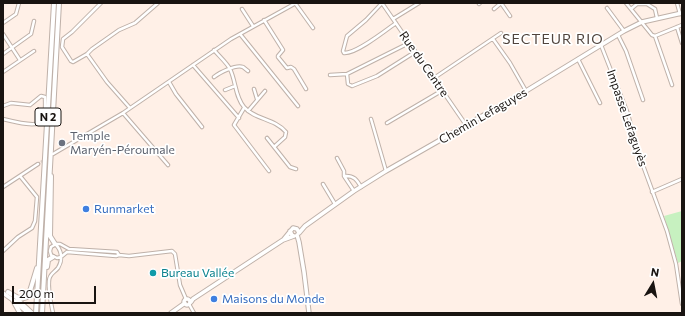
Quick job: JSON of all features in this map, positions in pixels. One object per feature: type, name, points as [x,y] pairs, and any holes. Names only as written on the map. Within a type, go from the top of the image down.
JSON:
[{"type":"highway","name":"N 2","points":[[36,313],[54,3]]},
{"type":"highway","name":"N 2","points":[[42,313],[59,3]]},
{"type":"highway","points":[[50,166],[52,181],[50,236],[55,244]]},
{"type":"highway","points":[[8,292],[20,299],[28,295],[37,269],[41,232]]},
{"type":"highway","points":[[43,293],[47,263],[50,258],[53,257]]},
{"type":"highway","points":[[13,300],[20,313]]},
{"type":"main road","name":"Chemin Lefaguyes","points":[[296,235],[304,226],[354,191],[386,171],[526,91],[618,34],[642,22],[681,13]]},
{"type":"main road","name":"Chemin Lefaguyes","points":[[295,228],[304,226]]},
{"type":"main road","points":[[283,240],[291,229],[295,228],[298,230],[296,235],[299,242],[309,313]]},
{"type":"main road","points":[[290,231],[292,235],[296,235]]},
{"type":"main road","points":[[171,313],[283,240],[296,235]]},
{"type":"main road","points":[[3,289],[32,313]]},
{"type":"main road","points":[[3,293],[28,313]]},
{"type":"street","points":[[3,23],[16,14],[19,3]]},
{"type":"street","points":[[101,3],[65,37],[62,42],[62,47],[73,62],[87,54],[119,30],[135,22],[158,3]]},
{"type":"street","points":[[53,154],[123,113],[214,50],[295,3],[313,28]]},
{"type":"street","points":[[382,3],[366,20],[346,36],[343,51],[344,53],[348,53],[372,40],[396,23]]},
{"type":"street","name":"Rue du Centre","points":[[382,3],[466,125]]},
{"type":"street","points":[[393,19],[419,3]]},
{"type":"street","points":[[494,9],[501,3],[510,16]]},
{"type":"street","points":[[626,3],[652,35],[655,36],[672,85]]},
{"type":"street","points":[[631,8],[637,4],[647,3],[655,9],[657,18]]},
{"type":"street","points":[[677,3],[681,13]]},
{"type":"street","points":[[242,8],[253,26]]},
{"type":"street","points":[[607,8],[624,31]]},
{"type":"street","points":[[264,20],[283,50],[278,57],[287,68],[291,67],[294,69],[306,89]]},
{"type":"street","points":[[3,54],[31,34],[34,21]]},
{"type":"street","points":[[655,36],[682,25]]},
{"type":"street","points":[[677,27],[682,42]]},
{"type":"street","points":[[434,78],[501,33]]},
{"type":"street","points":[[3,34],[20,60]]},
{"type":"street","points":[[240,34],[298,106]]},
{"type":"street","points":[[618,34],[626,51],[643,100]]},
{"type":"street","points":[[493,39],[510,63],[526,91]]},
{"type":"street","points":[[330,75],[347,74],[409,43]]},
{"type":"street","name":"Impasse Lefaguyès","points":[[601,44],[628,114],[637,149],[667,231],[676,264],[682,304]]},
{"type":"street","points":[[214,50],[230,69],[239,99],[244,108],[255,116],[276,123],[286,132],[285,137],[274,147]]},
{"type":"street","points":[[3,72],[34,51]]},
{"type":"street","points":[[347,74],[348,84],[352,86],[377,76],[415,52]]},
{"type":"street","points":[[87,54],[107,82],[130,108]]},
{"type":"street","points":[[578,59],[600,103]]},
{"type":"street","points":[[192,65],[239,118]]},
{"type":"street","points":[[214,77],[230,69],[241,66],[248,71]]},
{"type":"street","points":[[169,82],[176,94],[202,127]]},
{"type":"street","points":[[225,90],[235,86]]},
{"type":"street","points":[[254,90],[257,99]]},
{"type":"street","points":[[387,123],[443,90]]},
{"type":"street","points":[[248,111],[265,91]]},
{"type":"street","points":[[3,106],[11,103],[30,106],[41,96],[45,97],[44,119],[41,122],[34,125],[3,119]]},
{"type":"street","points":[[244,108],[234,125],[269,171]]},
{"type":"street","points":[[123,113],[168,165]]},
{"type":"street","points":[[371,118],[386,171]]},
{"type":"street","points":[[267,138],[290,167],[296,169]]},
{"type":"street","points":[[337,158],[344,171],[344,176],[354,191]]},
{"type":"street","points":[[3,187],[38,164]]},
{"type":"street","points":[[3,251],[18,237],[32,228],[35,221],[37,197],[20,176]]},
{"type":"street","points":[[344,176],[355,178],[362,187]]},
{"type":"street","points":[[652,192],[682,179]]},
{"type":"street","points":[[323,184],[336,205]]},
{"type":"street","points":[[53,313],[49,282],[50,277],[60,264],[61,257],[60,250],[55,244]]},
{"type":"street","points":[[119,255],[117,252],[69,249],[60,244],[55,244],[51,247],[50,251],[53,257],[57,258],[71,252],[116,256],[170,251],[174,252],[180,285],[194,313]]},
{"type":"street","points":[[64,247],[64,254]]},
{"type":"green space","points":[[682,211],[682,261],[678,263],[664,216]]},
{"type":"tunnel","points":[[38,164],[51,155]]},
{"type":"place","name":"Temple Maryén-Péroumale","points":[[62,143]]},
{"type":"place","name":"Runmarket","points":[[86,209]]},
{"type":"place","name":"Bureau Vallée","points":[[153,273]]},
{"type":"place","name":"Maisons du Monde","points":[[214,299]]},
{"type":"district","name":"SECTEUR RIO","points":[[553,39]]}]
